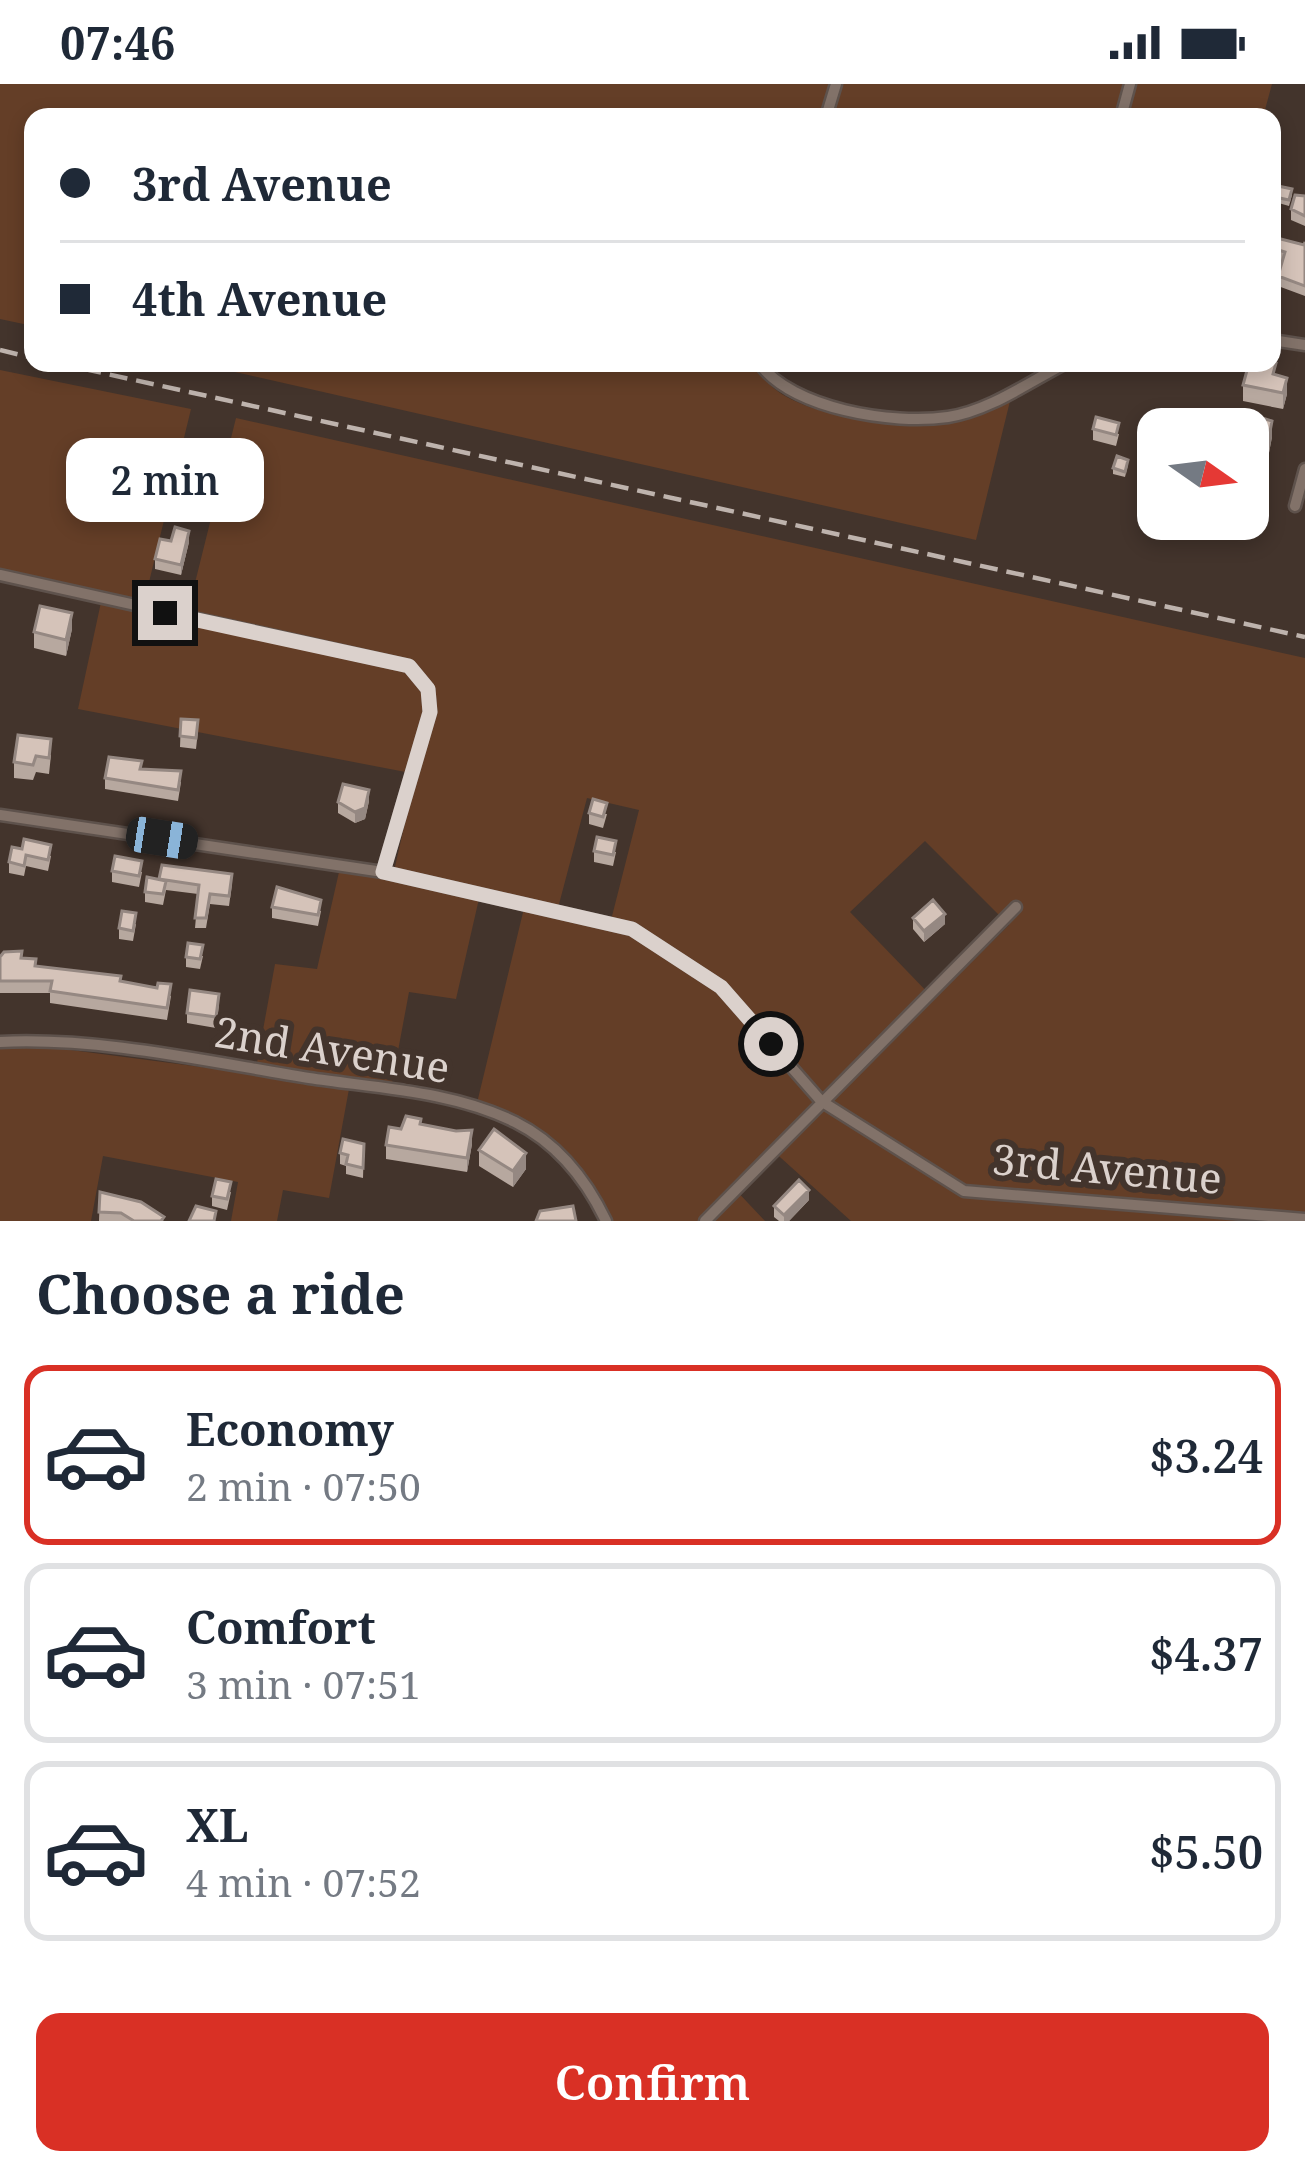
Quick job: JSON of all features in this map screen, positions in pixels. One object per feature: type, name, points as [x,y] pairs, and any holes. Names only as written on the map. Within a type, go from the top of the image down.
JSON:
[{"type":"street","points":[[765,372],[773,383],[805,400],[903,418],[950,417],[1049,372]]},
{"type":"street","points":[[1295,506],[1305,469]]},
{"type":"street","points":[[0,575],[409,666],[423,680],[430,712],[383,872]]},
{"type":"street","name":"3rd Avenue","points":[[0,815],[383,872],[632,929],[721,987],[821,1102],[964,1191],[1305,1219]]},
{"type":"street","points":[[705,1221],[1016,907]]},
{"type":"street","name":"2nd Avenue","points":[[0,1042],[85,1046],[254,1069],[409,1093],[494,1113],[533,1132],[566,1160],[606,1221]]},
{"type":"shaded area","points":[[0,84],[1272,84],[1265,108],[24,108],[24,324],[0,319]]},
{"type":"shaded area","points":[[0,370],[191,409],[142,611],[185,623],[236,418],[1305,658],[1305,1221],[851,1221],[771,1149],[732,1186],[765,1221],[612,1221],[586,1179],[556,1148],[477,1103],[526,900],[481,890],[456,999],[409,992],[392,1083],[351,1078],[329,1198],[283,1190],[277,1221],[231,1221],[238,1182],[103,1156],[91,1221],[0,1221],[0,1046],[40,1046],[255,1074],[275,964],[317,969],[339,872],[392,880],[416,774],[78,709],[103,593],[0,570]],"holes":[[[587,798],[639,810],[609,928],[558,908]],[[925,841],[1009,925],[934,999],[850,912]]]},
{"type":"shaded area","points":[[235,372],[762,372],[779,392],[799,403],[890,422],[933,419],[1011,397],[976,540]]},
{"type":"building","points":[[1281,187],[1292,189],[1289,200],[1281,198]]},
{"type":"building","points":[[1295,195],[1305,196],[1305,216],[1291,209]]},
{"type":"building","points":[[1281,239],[1305,242],[1305,286],[1281,277],[1285,252]]},
{"type":"building","points":[[1247,372],[1274,372],[1287,378],[1283,393],[1243,385]]},
{"type":"building","points":[[1096,417],[1119,423],[1116,435],[1093,429]]},
{"type":"building","points":[[1117,456],[1128,460],[1125,472],[1113,468]]},
{"type":"building","points":[[175,527],[189,531],[181,565],[155,559],[160,539],[171,541]]},
{"type":"building","points":[[40,606],[72,613],[66,640],[34,632]]},
{"type":"building","points":[[181,719],[198,720],[196,738],[180,736]]},
{"type":"building","points":[[18,735],[51,739],[49,758],[36,756],[33,765],[14,762]]},
{"type":"building","points":[[109,757],[142,761],[140,769],[181,771],[178,790],[105,778]]},
{"type":"building","points":[[343,784],[369,790],[365,808],[355,812],[338,802]]},
{"type":"building","points":[[593,799],[607,803],[603,817],[589,813]]},
{"type":"building","points":[[597,837],[616,841],[613,855],[594,851]]},
{"type":"building","points":[[24,839],[51,845],[48,860],[26,855],[24,866],[9,862],[12,847],[22,849]]},
{"type":"building","points":[[115,856],[142,861],[139,876],[112,871]]},
{"type":"building","points":[[162,865],[232,874],[229,896],[210,894],[206,918],[195,918],[199,885],[159,879]]},
{"type":"building","points":[[147,877],[166,881],[163,894],[145,892]]},
{"type":"building","points":[[277,887],[321,900],[318,915],[272,907]]},
{"type":"building","points":[[933,900],[945,914],[924,931],[913,918]]},
{"type":"building","points":[[122,911],[136,913],[133,931],[119,928]]},
{"type":"building","points":[[188,943],[203,945],[200,959],[186,957]]},
{"type":"building","points":[[22,951],[21,958],[36,959],[35,966],[121,976],[120,981],[157,988],[158,983],[171,984],[167,1008],[50,991],[52,981],[0,981],[0,957],[4,952]]},
{"type":"building","points":[[190,990],[219,994],[216,1017],[187,1013]]},
{"type":"building","points":[[406,1116],[421,1119],[420,1124],[472,1130],[467,1158],[386,1145],[389,1127],[401,1129]]},
{"type":"building","points":[[494,1129],[526,1153],[513,1171],[479,1150]]},
{"type":"building","points":[[343,1139],[364,1144],[363,1168],[346,1164],[348,1155],[340,1153]]},
{"type":"building","points":[[216,1179],[231,1182],[227,1199],[212,1196]]},
{"type":"building","points":[[799,1180],[809,1190],[784,1215],[774,1206]]},
{"type":"building","points":[[100,1192],[141,1202],[164,1217],[134,1221],[121,1213],[99,1212]]},
{"type":"building","points":[[196,1206],[216,1211],[214,1221],[189,1221]]},
{"type":"building","points":[[573,1206],[576,1221],[536,1221],[540,1211]]},
{"type":"railway","points":[[0,350],[24,356]]},
{"type":"railway","points":[[98,372],[1305,637]]},
{"type":"route","points":[[165,613],[409,666],[428,689],[430,712],[383,872],[632,929],[721,987],[771,1044]]}]
